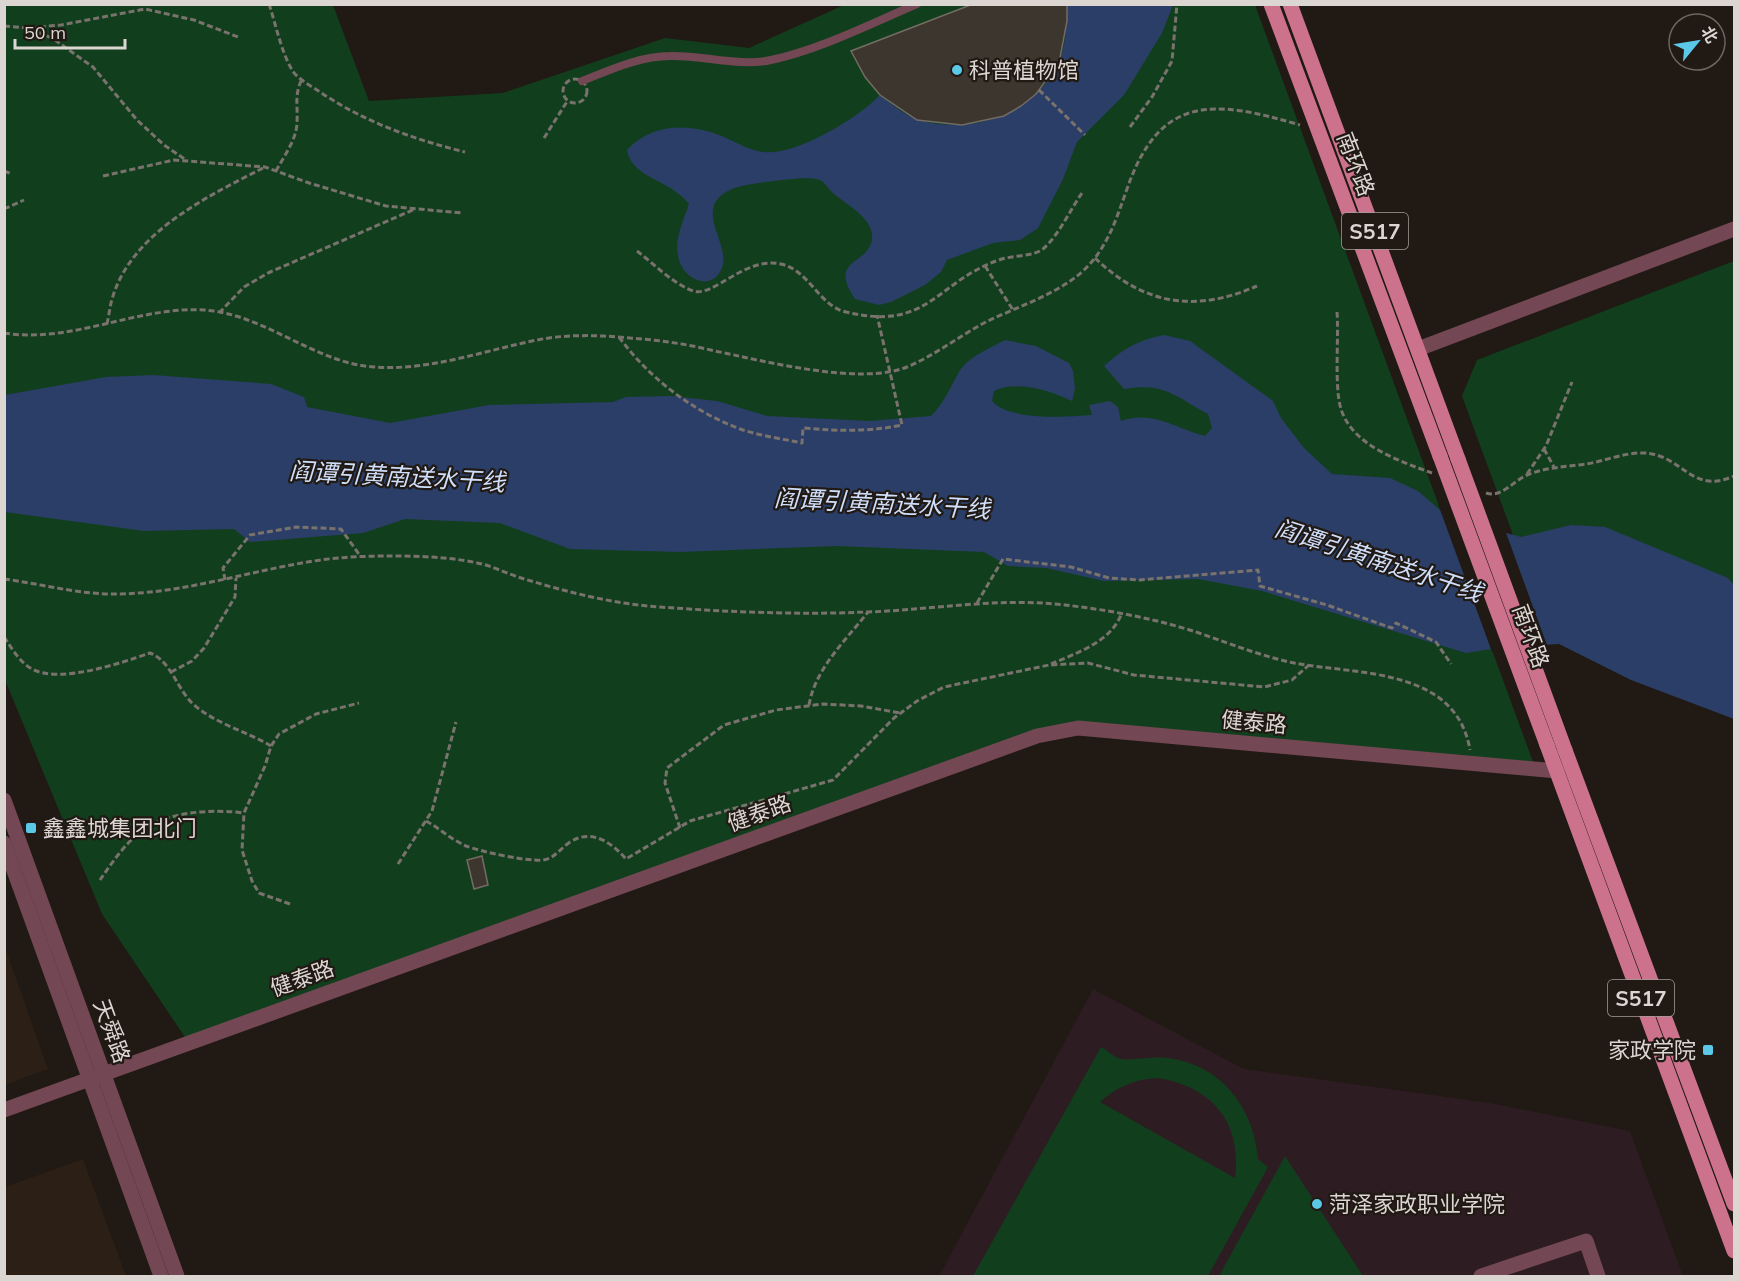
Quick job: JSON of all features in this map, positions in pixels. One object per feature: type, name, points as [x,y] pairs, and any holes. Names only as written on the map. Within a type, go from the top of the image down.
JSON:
[{"type":"main road","name":"南环路","points":[[1271,4],[1547,745],[1729,1217],[1734,1250]]},
{"type":"main road","name":"南环路","points":[[1290,4],[1734,1203]]},
{"type":"street","points":[[1418,349],[1734,229]]},
{"type":"street","name":"健泰路","points":[[4,1110],[1037,736],[1078,728],[1557,771]]},
{"type":"street","name":"天舜路","points":[[4,800],[162,1276]]},
{"type":"street","name":"天舜路","points":[[4,843],[177,1276]]},
{"type":"street","points":[[1481,1276],[1586,1241],[1598,1276]]},
{"type":"lane","points":[[582,81],[625,64],[669,56],[769,61],[822,43],[917,4]]},
{"type":"path","points":[[269,4],[292,70],[302,79],[344,109],[418,140],[465,152]]},
{"type":"path","points":[[1130,127],[1152,97],[1172,62],[1177,4]]},
{"type":"path","points":[[4,26],[28,28],[145,9],[194,20],[238,37]]},
{"type":"path","points":[[28,28],[51,38],[93,67],[137,120],[164,145],[188,160]]},
{"type":"path","points":[[276,171],[292,141],[297,122],[295,106],[297,89],[302,79]]},
{"type":"path","points":[[1039,90],[1085,135]]},
{"type":"path","points":[[544,138],[568,100]]},
{"type":"path","points":[[4,333],[51,333],[171,311],[206,310],[246,319],[348,362],[373,367],[413,366],[459,360],[537,340],[569,335],[671,342],[820,371],[876,373],[905,368],[1042,296],[1084,270],[1095,258],[1116,223],[1139,158],[1155,134],[1176,116],[1198,109],[1241,112],[1281,119],[1319,130]]},
{"type":"path","points":[[103,176],[174,159],[265,167],[386,206],[462,213]]},
{"type":"path","points":[[107,324],[113,296],[130,264],[149,240],[206,200],[265,167]]},
{"type":"path","points":[[4,171],[12,174]]},
{"type":"path","points":[[637,251],[681,285],[695,292],[707,291],[748,266],[764,263],[783,264],[802,276],[830,307],[846,312],[877,315],[912,313],[985,266],[999,260],[1040,251],[1048,244],[1082,193]]},
{"type":"path","points":[[4,209],[24,200]]},
{"type":"path","points":[[219,313],[244,286],[268,273],[417,208]]},
{"type":"path","points":[[1095,258],[1133,289],[1163,300],[1191,301],[1222,297],[1257,286]]},
{"type":"path","points":[[985,266],[1013,310]]},
{"type":"path","points":[[1338,312],[1340,408],[1352,432],[1394,458],[1437,475]]},
{"type":"path","points":[[619,337],[638,363],[683,399],[744,430],[802,443],[803,428],[850,432],[876,431],[902,424],[877,315]]},
{"type":"path","points":[[1526,476],[1544,449],[1572,382]]},
{"type":"path","points":[[1544,449],[1554,467]]},
{"type":"path","points":[[1479,490],[1490,494],[1505,490],[1526,476],[1554,467],[1646,453],[1664,458],[1700,481],[1722,482],[1734,476]]},
{"type":"path","points":[[225,580],[223,568],[250,535],[296,527],[340,529],[349,537],[361,556]]},
{"type":"path","points":[[4,579],[80,592],[119,594],[225,580],[314,561],[361,556],[438,558],[482,564],[567,591],[658,607],[868,612],[977,603],[1062,604],[1197,632],[1244,651],[1309,665],[1382,674],[1424,687],[1440,698],[1462,724],[1467,735],[1472,764]]},
{"type":"path","points":[[977,603],[1004,559],[1071,567],[1109,578],[1140,580],[1258,570],[1260,586],[1327,604],[1392,628],[1396,623],[1436,642],[1451,664]]},
{"type":"path","points":[[171,672],[192,661],[204,648],[236,597],[236,578]]},
{"type":"path","points":[[809,705],[812,689],[826,666],[868,612]]},
{"type":"path","points":[[1049,665],[1101,639],[1117,625],[1121,615]]},
{"type":"path","points":[[4,637],[17,656],[31,668],[47,674],[70,674],[150,653],[159,656],[171,672],[177,686],[202,712],[271,746]]},
{"type":"path","points":[[426,821],[466,846],[536,861],[552,858],[571,842],[590,836],[612,843],[626,859],[690,820],[833,780],[850,765],[872,737],[900,713],[944,687],[1049,665],[1088,663],[1134,675],[1233,686],[1264,687],[1292,680],[1309,665]]},
{"type":"path","points":[[290,904],[259,893],[252,881],[242,850],[244,813],[265,766],[271,746],[279,734],[316,714],[359,703]]},
{"type":"path","points":[[680,828],[665,783],[668,768],[724,725],[776,710],[809,705],[861,706],[900,713]]},
{"type":"path","points":[[398,864],[426,821],[441,783],[456,722]]},
{"type":"path","points":[[100,880],[137,834],[149,825],[168,819],[209,812],[244,813]]},
{"type":"shaded area","points":[[5,947],[48,1069],[4,1085]]},
{"type":"shaded area","name":"菏泽家政职业学院","points":[[1093,989],[1244,1069],[1490,1103],[1630,1131],[1683,1276],[939,1276]]},
{"type":"shaded area","points":[[83,1159],[126,1276],[5,1276],[5,1187]]},
{"type":"green space","points":[[4,5],[333,5],[369,101],[503,93],[665,38],[749,48],[844,5],[1255,5],[1536,770],[1078,728],[189,1043],[102,914],[5,680]]},
{"type":"green space","points":[[1734,261],[1734,669],[1513,535],[1462,396],[1477,360]]},
{"type":"green space","points":[[1101,1047],[1121,1059],[1167,1058],[1203,1069],[1218,1079],[1242,1106],[1250,1123],[1258,1159],[1268,1167],[1208,1276],[973,1276]],"holes":[[[1158,1078],[1177,1083],[1208,1099],[1220,1111],[1234,1140],[1235,1178],[1100,1102],[1120,1088],[1142,1080]]]},
{"type":"green space","points":[[1285,1156],[1363,1276],[1219,1276]]},
{"type":"water","points":[[1067,5],[1173,5],[1162,33],[1124,95],[1077,142],[1063,179],[1038,228],[1020,240],[993,243],[947,260],[941,272],[925,285],[891,302],[879,305],[855,299],[846,276],[847,269],[869,248],[872,232],[869,225],[820,180],[806,178],[777,181],[741,186],[720,196],[714,205],[713,213],[722,247],[723,264],[720,272],[710,280],[699,281],[684,270],[677,249],[681,226],[689,204],[672,189],[644,173],[630,160],[627,150],[637,141],[660,130],[699,129],[758,151],[777,152],[826,134],[857,114],[880,95],[909,116],[939,124],[960,125],[999,117],[1017,108],[1033,96],[1047,82],[1058,64],[1064,43]]},
{"type":"water","name":"阎谭引黄南送水干线","points":[[1164,335],[1190,341],[1273,401],[1281,418],[1304,448],[1332,474],[1390,478],[1418,491],[1448,517],[1521,537],[1571,525],[1605,527],[1728,578],[1734,585],[1734,719],[1631,680],[1559,644],[1498,648],[1466,653],[1262,591],[1198,579],[1104,581],[1046,568],[1008,566],[984,552],[837,546],[680,552],[570,549],[500,523],[405,519],[363,533],[250,542],[234,529],[144,531],[5,512],[5,395],[106,377],[153,375],[271,384],[304,397],[307,407],[390,423],[489,405],[613,402],[626,397],[672,396],[717,401],[767,416],[869,421],[931,416],[963,367],[980,353],[1005,340],[1036,346],[1069,363],[1073,371],[1075,388],[1072,401],[1053,393],[1023,386],[1003,388],[994,391],[992,401],[1000,407],[1025,415],[1081,416],[1092,415],[1089,405],[1110,401],[1118,407],[1121,421],[1132,418],[1153,419],[1205,436],[1212,428],[1208,414],[1177,396],[1159,389],[1138,387],[1124,389],[1104,366],[1131,346]]},
{"type":"pier","points":[[1438,504],[1450,515],[1505,530],[1548,648],[1492,652]]},
{"type":"building","name":"科普植物馆","points":[[973,4],[1067,4],[1067,21],[1059,63],[1036,94],[1004,116],[962,125],[917,120],[880,95],[865,77],[851,51]]},
{"type":"building","points":[[482,856],[488,885],[474,889],[467,860]]},
{"type":"place","name":"科普植物馆","points":[[957,70]]},
{"type":"place","name":"鑫鑫城集团北门","points":[[31,828]]},
{"type":"place","name":"家政学院","points":[[1708,1050]]},
{"type":"place","name":"菏泽家政职业学院","points":[[1317,1204]]}]
